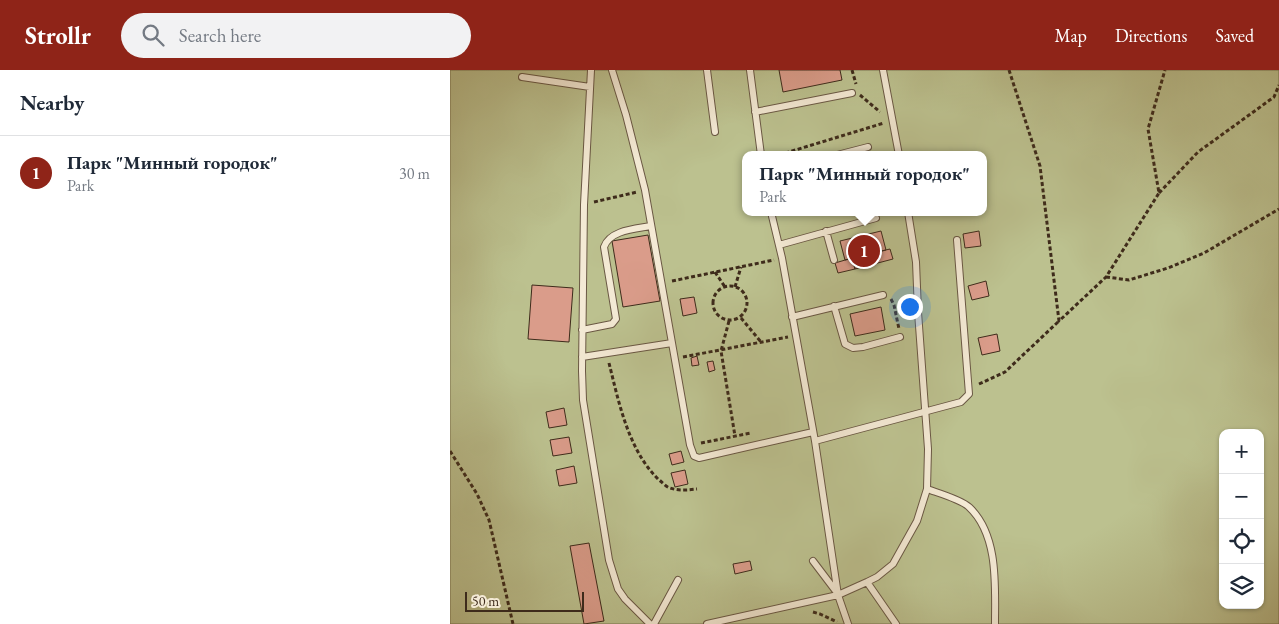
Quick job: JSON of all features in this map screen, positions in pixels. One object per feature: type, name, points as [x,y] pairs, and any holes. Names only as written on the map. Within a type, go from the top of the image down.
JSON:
[{"type":"lane","points":[[591,70],[584,205],[583,400],[610,560],[618,589],[625,599],[652,624],[678,580]]},
{"type":"lane","points":[[612,70],[626,115],[645,190],[690,445],[694,456],[699,458],[813,432]]},
{"type":"lane","points":[[707,70],[715,132]]},
{"type":"lane","points":[[750,70],[760,151]]},
{"type":"lane","points":[[883,70],[898,151]]},
{"type":"lane","points":[[522,77],[590,87]]},
{"type":"lane","points":[[755,112],[854,91]]},
{"type":"lane","points":[[852,151],[868,147]]},
{"type":"lane","points":[[772,216],[782,258],[815,440],[838,595],[848,624]]},
{"type":"lane","points":[[707,624],[838,595],[867,582],[882,574],[894,564],[917,521],[927,489],[928,449],[924,412],[916,262],[909,216]]},
{"type":"lane","points":[[779,244],[876,218]]},
{"type":"lane","points":[[582,330],[612,324],[616,319],[604,247],[607,240],[615,234],[651,226]]},
{"type":"lane","points":[[826,232],[834,260]]},
{"type":"lane","points":[[815,440],[962,402],[969,394],[957,240]]},
{"type":"lane","points":[[792,317],[884,294]]},
{"type":"lane","points":[[834,306],[845,344],[853,348],[864,347],[900,337]]},
{"type":"lane","points":[[582,357],[672,343]]},
{"type":"lane","points":[[927,489],[968,506],[979,520],[993,556],[995,624]]},
{"type":"lane","points":[[813,561],[838,595]]},
{"type":"lane","points":[[867,582],[896,624]]},
{"type":"path","points":[[1009,70],[1040,166],[1059,321]]},
{"type":"path","points":[[1160,194],[1148,129],[1166,70]]},
{"type":"path","points":[[969,388],[1005,372],[1106,277],[1160,194],[1198,152],[1274,97],[1279,85]]},
{"type":"path","points":[[854,91],[877,110],[894,120]]},
{"type":"path","points":[[792,151],[894,120]]},
{"type":"path","points":[[584,205],[645,190]]},
{"type":"path","points":[[1106,277],[1129,280],[1168,268],[1204,253],[1279,209]]},
{"type":"path","points":[[662,283],[782,258]]},
{"type":"path","points":[[735,287],[741,267]]},
{"type":"path","points":[[715,272],[725,287]]},
{"type":"path","points":[[725,287],[735,287],[745,294],[748,302],[741,318],[729,320],[719,317],[713,301],[717,292],[725,287]]},
{"type":"path","points":[[884,294],[890,298],[894,305],[900,337]]},
{"type":"path","points":[[741,318],[762,342]]},
{"type":"path","points":[[729,320],[721,351],[735,436]]},
{"type":"path","points":[[675,359],[795,335]]},
{"type":"path","points":[[607,353],[624,419],[633,443],[651,471],[668,488],[679,490],[697,489]]},
{"type":"path","points":[[450,451],[477,494],[488,520],[513,624]]},
{"type":"green space","points":[[450,70],[1279,70],[1279,624],[450,624]]},
{"type":"building","points":[[779,70],[840,70],[842,80],[783,92]]},
{"type":"building","points":[[881,231],[886,250],[845,260],[840,241]]},
{"type":"building","points":[[979,231],[981,246],[965,248],[963,234]]},
{"type":"building","points":[[648,235],[660,301],[623,307],[612,241]]},
{"type":"building","points":[[890,249],[893,259],[855,269],[852,258]]},
{"type":"building","points":[[852,258],[855,269],[838,273],[835,263]]},
{"type":"building","points":[[986,281],[989,296],[972,300],[968,286]]},
{"type":"building","points":[[532,285],[573,288],[569,342],[528,339]]},
{"type":"building","points":[[694,297],[697,313],[683,316],[680,299]]},
{"type":"building","points":[[881,307],[885,330],[855,336],[850,314]]},
{"type":"building","points":[[997,334],[1000,351],[982,355],[978,338]]},
{"type":"building","points":[[697,356],[699,365],[692,366],[691,358]]},
{"type":"building","points":[[713,361],[715,370],[709,372],[707,362]]},
{"type":"building","points":[[564,408],[567,425],[549,428],[546,412]]},
{"type":"building","points":[[569,437],[572,453],[553,456],[550,440]]},
{"type":"building","points":[[681,451],[684,462],[672,465],[669,454]]},
{"type":"building","points":[[574,466],[577,483],[559,486],[556,470]]},
{"type":"building","points":[[685,470],[688,484],[675,487],[671,473]]},
{"type":"building","points":[[589,543],[604,621],[584,624],[570,546]]},
{"type":"building","points":[[750,561],[752,570],[735,574],[733,564]]},
{"type":"place","name":"Парк \"Минный городок\"","points":[[864,251]]}]
